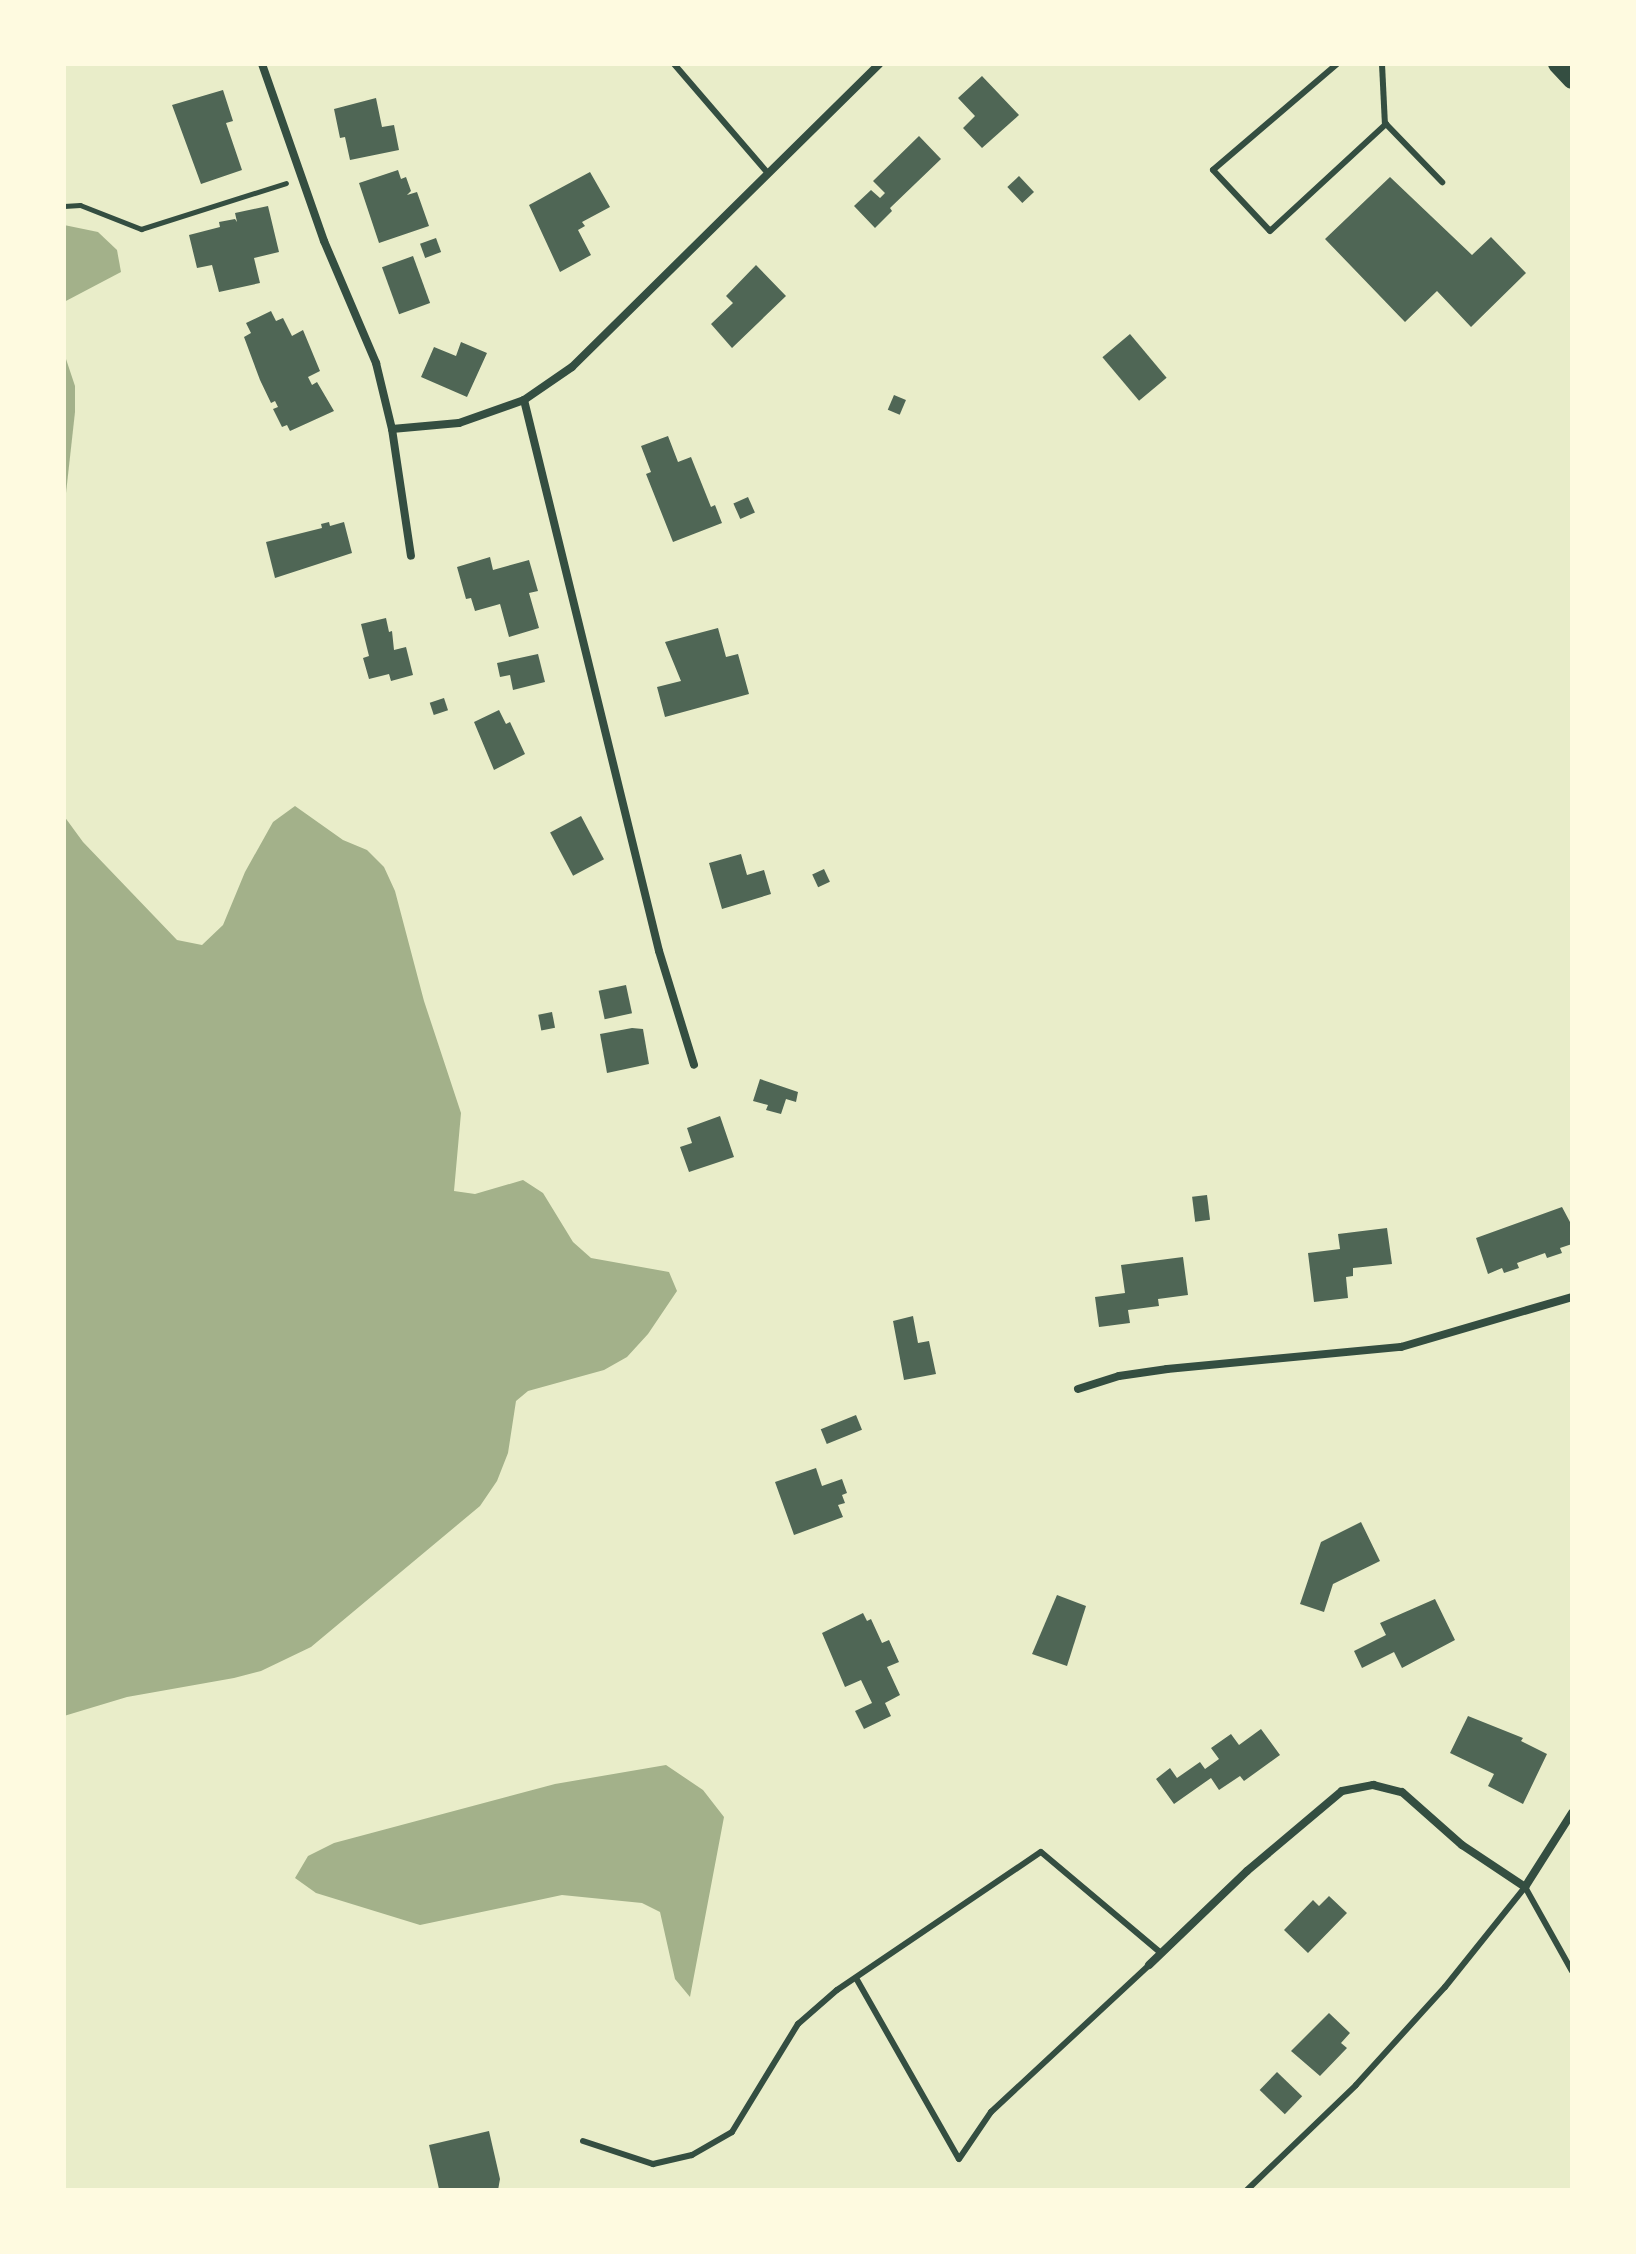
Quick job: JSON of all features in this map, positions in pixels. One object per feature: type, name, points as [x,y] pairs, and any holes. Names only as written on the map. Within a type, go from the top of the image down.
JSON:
[{"type":"main road","points":[[1557,64],[1572,80]]},
{"type":"street","points":[[262,64],[302,178],[376,363],[392,429],[411,556]]},
{"type":"street","points":[[392,429],[459,423],[524,400],[572,367],[879,64]]},
{"type":"street","points":[[524,400],[659,951],[694,1065]]},
{"type":"street","points":[[1078,1389],[1119,1376],[1167,1369],[1401,1347],[1572,1297]]},
{"type":"street","points":[[1149,1965],[1323,1804],[1342,1791],[1373,1785],[1402,1792],[1462,1845],[1525,1887],[1572,1813]]},
{"type":"lane","points":[[674,64],[767,172]]},
{"type":"lane","points":[[1337,64],[1213,170],[1270,231],[1385,125]]},
{"type":"lane","points":[[1382,64],[1385,125],[1442,182]]},
{"type":"lane","points":[[583,2141],[653,2164],[692,2155],[732,2132],[798,2024],[856,1978],[1041,1852],[1161,1953]]},
{"type":"lane","points":[[1247,2190],[1356,2085],[1445,1987],[1525,1887],[1572,1971]]},
{"type":"lane","points":[[856,1978],[959,2159],[991,2112],[1149,1965]]},
{"type":"path","points":[[64,206],[80,205],[141,229],[302,178]]},
{"type":"shaded area","points":[[64,225],[98,232],[117,250],[121,272],[64,302]]},
{"type":"shaded area","points":[[64,353],[75,386],[75,412],[64,511]]},
{"type":"shaded area","points":[[295,806],[343,840],[367,850],[384,867],[395,891],[424,1001],[461,1113],[454,1191],[475,1194],[523,1180],[543,1193],[573,1242],[591,1258],[669,1272],[677,1291],[648,1334],[627,1357],[604,1370],[528,1391],[516,1401],[508,1453],[497,1481],[480,1506],[311,1647],[261,1671],[127,1697],[64,1716],[64,816],[83,842],[177,940],[202,945],[223,925],[245,872],[273,822]]},
{"type":"shaded area","points":[[666,1765],[703,1790],[724,1817],[690,1997],[675,1979],[660,1912],[642,1903],[562,1895],[420,1925],[316,1893],[295,1878],[308,1856],[334,1843],[555,1784]]},
{"type":"building","points":[[982,76],[1019,115],[982,148],[963,128],[975,116],[958,98]]},
{"type":"building","points":[[223,90],[233,121],[226,123],[242,170],[201,184],[172,105]]},
{"type":"building","points":[[376,98],[382,127],[394,125],[399,150],[350,160],[345,137],[340,138],[334,109]]},
{"type":"building","points":[[919,136],[941,159],[890,208],[892,211],[875,228],[854,206],[871,190],[880,198],[885,193],[873,181]]},
{"type":"building","points":[[398,170],[401,179],[406,177],[411,191],[407,195],[417,192],[429,226],[379,243],[359,183]]},
{"type":"building","points":[[590,172],[610,207],[582,222],[585,226],[578,230],[591,255],[560,272],[529,205]]},
{"type":"building","points":[[1019,176],[1034,192],[1022,203],[1007,187]]},
{"type":"building","points":[[1390,177],[1472,255],[1491,237],[1526,273],[1471,327],[1437,291],[1405,322],[1325,239]]},
{"type":"building","points":[[268,206],[279,252],[254,258],[260,283],[219,292],[212,265],[197,268],[189,235],[220,227],[219,222],[235,219],[237,222],[235,213]]},
{"type":"building","points":[[436,238],[441,252],[425,258],[420,244]]},
{"type":"building","points":[[413,256],[430,303],[399,314],[382,267]]},
{"type":"building","points":[[756,265],[786,296],[732,348],[711,324],[733,303],[726,296]]},
{"type":"building","points":[[271,311],[276,321],[283,318],[292,336],[303,330],[320,371],[308,377],[312,385],[317,382],[334,411],[290,431],[287,425],[282,427],[273,409],[278,407],[275,401],[271,403],[244,337],[251,333],[246,323]]},
{"type":"building","points":[[1130,334],[1167,378],[1139,401],[1102,357]]},
{"type":"building","points":[[461,342],[487,353],[467,397],[421,377],[434,347],[456,356]]},
{"type":"building","points":[[894,395],[906,400],[900,415],[888,410]]},
{"type":"building","points":[[668,436],[678,462],[691,457],[711,507],[715,505],[722,523],[673,542],[646,474],[651,472],[641,446]]},
{"type":"building","points":[[748,497],[755,513],[740,519],[733,504]]},
{"type":"building","points":[[329,522],[330,526],[344,522],[352,553],[275,578],[266,542],[322,528],[321,524]]},
{"type":"building","points":[[490,557],[493,570],[529,560],[538,591],[529,593],[539,628],[509,637],[500,604],[475,611],[471,598],[466,599],[457,567]]},
{"type":"building","points":[[386,618],[389,632],[392,631],[394,650],[406,647],[413,675],[391,681],[389,674],[369,679],[363,658],[369,656],[361,624]]},
{"type":"building","points":[[718,628],[726,657],[738,654],[749,694],[665,717],[657,687],[681,681],[665,642]]},
{"type":"building","points":[[538,654],[545,682],[513,690],[510,675],[500,677],[497,663]]},
{"type":"building","points":[[444,698],[448,710],[434,715],[430,703]]},
{"type":"building","points":[[499,710],[506,724],[510,722],[525,754],[494,770],[474,722]]},
{"type":"building","points":[[581,816],[604,859],[573,876],[550,832]]},
{"type":"building","points":[[741,854],[747,875],[764,870],[771,894],[722,909],[709,863]]},
{"type":"building","points":[[824,869],[830,882],[818,887],[812,874]]},
{"type":"building","points":[[626,985],[632,1013],[605,1019],[599,991]]},
{"type":"building","points":[[552,1012],[555,1028],[541,1030],[538,1015]]},
{"type":"building","points":[[643,1029],[649,1064],[607,1073],[600,1034]]},
{"type":"building","points":[[760,1079],[798,1092],[796,1102],[786,1099],[781,1114],[766,1110],[768,1105],[753,1101]]},
{"type":"building","points":[[720,1116],[734,1157],[689,1172],[680,1147],[692,1143],[687,1128]]},
{"type":"building","points":[[1207,1195],[1210,1220],[1195,1222],[1192,1197]]},
{"type":"building","points":[[1562,1207],[1570,1222],[1572,1244],[1560,1248],[1562,1253],[1547,1258],[1545,1253],[1517,1263],[1519,1268],[1504,1273],[1502,1268],[1488,1274],[1476,1238]]},
{"type":"building","points":[[1387,1228],[1392,1264],[1353,1268],[1353,1276],[1346,1277],[1348,1298],[1314,1302],[1308,1253],[1340,1249],[1338,1234]]},
{"type":"building","points":[[1183,1257],[1188,1295],[1158,1299],[1159,1306],[1128,1310],[1130,1323],[1099,1327],[1095,1297],[1125,1293],[1121,1265]]},
{"type":"building","points":[[913,1316],[918,1343],[929,1341],[936,1374],[904,1380],[893,1321]]},
{"type":"building","points":[[856,1415],[862,1430],[827,1444],[821,1429]]},
{"type":"building","points":[[816,1468],[822,1486],[842,1479],[847,1493],[842,1495],[845,1503],[838,1505],[843,1517],[794,1535],[775,1482]]},
{"type":"building","points":[[1361,1522],[1380,1561],[1333,1584],[1324,1612],[1300,1604],[1321,1542]]},
{"type":"building","points":[[1057,1595],[1086,1606],[1067,1666],[1032,1654]]},
{"type":"building","points":[[1435,1599],[1455,1640],[1402,1668],[1394,1652],[1362,1668],[1354,1651],[1386,1635],[1380,1623]]},
{"type":"building","points":[[863,1613],[867,1621],[871,1619],[882,1643],[889,1640],[899,1662],[887,1667],[900,1695],[885,1703],[891,1716],[864,1729],[855,1711],[872,1703],[861,1680],[845,1687],[822,1633]]},
{"type":"building","points":[[1468,1716],[1523,1738],[1521,1741],[1547,1754],[1523,1804],[1488,1786],[1494,1774],[1450,1753]]},
{"type":"building","points":[[1261,1729],[1280,1755],[1244,1781],[1240,1776],[1219,1790],[1211,1778],[1174,1804],[1156,1779],[1170,1768],[1177,1778],[1200,1762],[1205,1769],[1219,1759],[1211,1748],[1231,1734],[1239,1745]]},
{"type":"building","points":[[1329,1896],[1347,1913],[1308,1953],[1284,1930],[1313,1900],[1319,1906]]},
{"type":"building","points":[[1329,2013],[1350,2033],[1341,2043],[1347,2048],[1320,2076],[1291,2051]]},
{"type":"building","points":[[1277,2072],[1302,2096],[1285,2114],[1260,2090]]},
{"type":"building","points":[[489,2131],[500,2179],[498,2190],[439,2189],[429,2145]]}]
